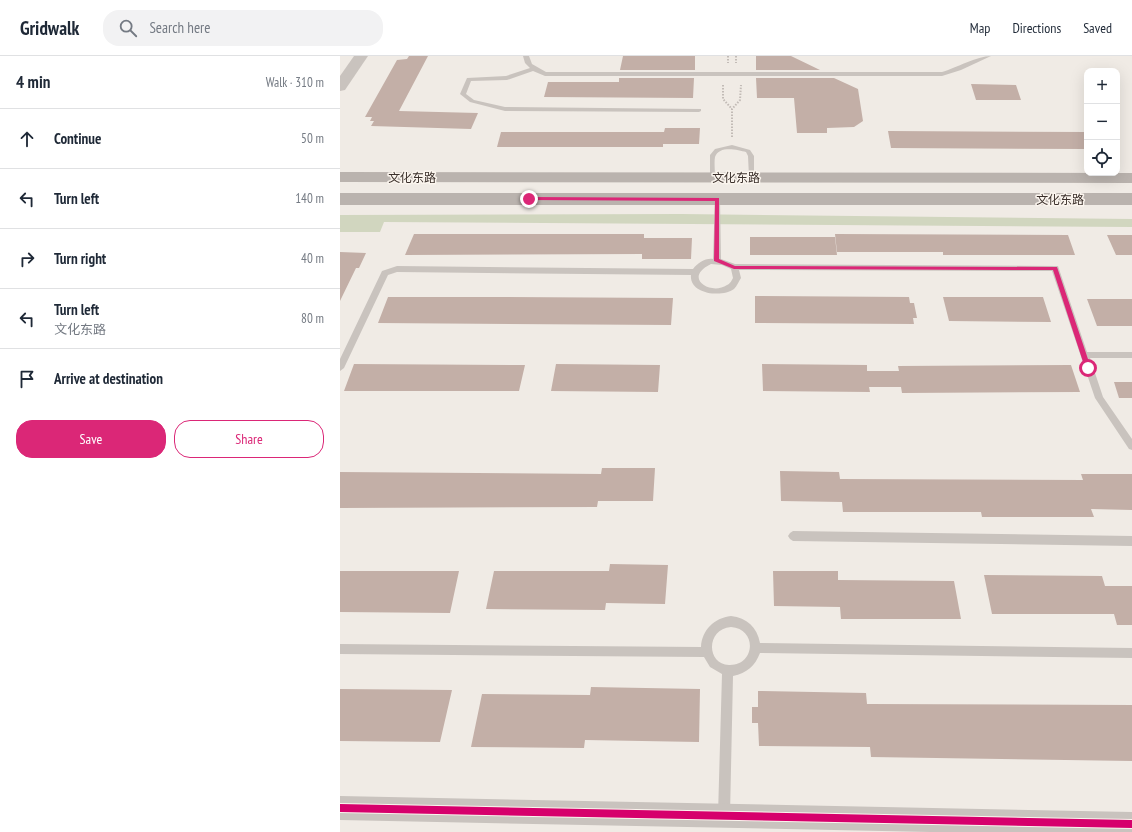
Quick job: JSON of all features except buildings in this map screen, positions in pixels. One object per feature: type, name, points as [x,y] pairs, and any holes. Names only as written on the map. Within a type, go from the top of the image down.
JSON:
[{"type":"main road","name":"文化东路","points":[[340,177],[1132,178]]},
{"type":"main road","name":"文化东路","points":[[340,199],[1132,199]]},
{"type":"street","points":[[340,88],[361,56]]},
{"type":"street","points":[[340,808],[1132,824]]},
{"type":"lane","points":[[526,56],[527,62],[533,69],[545,74],[942,74],[959,70],[988,56]]},
{"type":"lane","points":[[533,69],[507,78],[470,79],[463,94],[472,101],[505,109],[699,110]]},
{"type":"lane","points":[[712,177],[712,156],[717,150],[732,147],[740,147],[748,151],[751,156],[752,177]]},
{"type":"lane","points":[[717,199],[717,261]]},
{"type":"lane","points":[[734,268],[737,272],[735,283],[724,291],[716,292],[700,288],[694,277],[695,272],[704,263],[717,261],[723,262],[734,268],[1055,268],[1099,398],[1132,446]]},
{"type":"lane","points":[[340,368],[385,273],[396,269],[695,272]]},
{"type":"lane","points":[[1084,355],[1132,355]]},
{"type":"lane","points":[[793,536],[1132,542]]},
{"type":"lane","points":[[733,621],[742,624],[750,629],[754,638],[755,648],[753,657],[746,665],[738,670],[728,670],[718,667],[711,661],[707,652],[706,643],[709,635],[715,627],[724,622],[733,621]]},
{"type":"lane","points":[[755,648],[1132,653]]},
{"type":"lane","points":[[340,649],[707,652]]},
{"type":"lane","points":[[724,816],[728,670]]},
{"type":"path","points":[[724,74],[722,99],[732,109]]},
{"type":"path","points":[[732,147],[732,109],[740,100],[742,74]]},
{"type":"green space","points":[[681,214],[1132,219],[1132,227],[384,222],[380,232],[340,232],[340,215]]},
{"type":"cycle path","points":[[340,808],[1132,824]]},
{"type":"route","points":[[529,199],[717,199],[717,261],[729,264],[734,268],[1055,268],[1088,368]]}]
